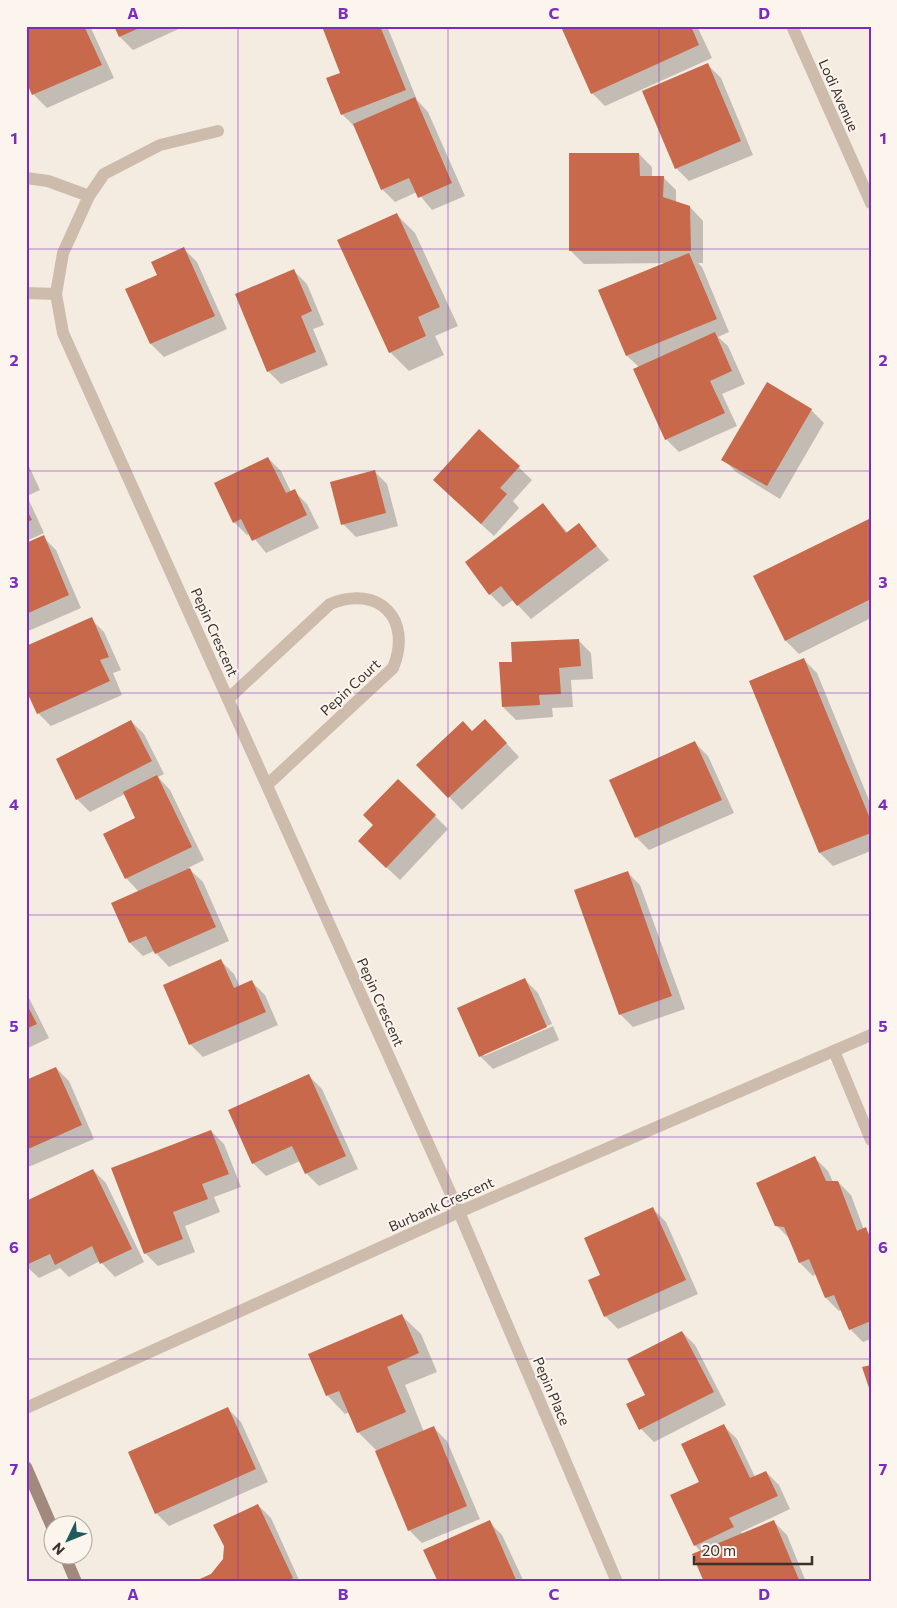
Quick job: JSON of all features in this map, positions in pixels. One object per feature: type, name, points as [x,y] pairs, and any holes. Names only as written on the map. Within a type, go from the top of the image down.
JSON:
[{"type":"main road","points":[[26,1467],[47,1516]]},
{"type":"main road","points":[[69,1566],[76,1582]]},
{"type":"street","name":"Lodi Avenue","points":[[792,26],[871,203]]},
{"type":"street","name":"Pepin Crescent","points":[[218,131],[160,145],[104,174],[89,196],[64,253],[56,294],[63,332],[459,1212]]},
{"type":"street","points":[[26,178],[48,181],[89,196]]},
{"type":"street","points":[[26,293],[56,294]]},
{"type":"street","name":"Pepin Court","points":[[228,699],[330,604],[346,598],[364,597],[381,604],[394,617],[400,634],[400,651],[393,668],[267,785]]},
{"type":"street","name":"Burbank Crescent","points":[[26,1408],[459,1212],[871,1035]]},
{"type":"street","points":[[834,1051],[871,1140]]},
{"type":"street","name":"Pepin Place","points":[[459,1212],[618,1582]]},
{"type":"building","points":[[26,26],[84,26],[102,65],[32,95],[26,81]]},
{"type":"building","points":[[114,26],[144,26],[119,37]]},
{"type":"building","points":[[329,26],[380,26],[406,90],[341,115],[326,78],[340,73],[323,29]]},
{"type":"building","points":[[568,26],[691,26],[699,45],[591,94],[562,29]]},
{"type":"building","points":[[708,63],[741,141],[675,169],[642,91]]},
{"type":"building","points":[[415,97],[452,183],[418,198],[409,178],[381,190],[353,124]]},
{"type":"building","points":[[569,153],[639,153],[640,176],[664,176],[663,197],[690,206],[691,251],[569,251]]},
{"type":"building","points":[[397,213],[440,307],[418,317],[426,336],[389,353],[337,240]]},
{"type":"building","points":[[184,247],[215,316],[150,344],[125,289],[157,275],[151,262]]},
{"type":"building","points":[[689,253],[717,319],[626,356],[598,290]]},
{"type":"building","points":[[294,269],[312,311],[301,316],[316,352],[267,372],[235,294]]},
{"type":"building","points":[[715,332],[732,371],[710,381],[725,413],[665,440],[633,369]]},
{"type":"building","points":[[767,382],[812,409],[767,486],[721,460]]},
{"type":"building","points":[[479,429],[520,466],[500,488],[507,494],[481,524],[433,480]]},
{"type":"building","points":[[268,457],[286,493],[295,489],[307,515],[252,541],[241,519],[233,523],[214,483]]},
{"type":"building","points":[[375,470],[386,513],[341,525],[330,482]]},
{"type":"building","points":[[543,503],[566,533],[579,523],[597,546],[517,606],[501,586],[489,595],[465,562]]},
{"type":"building","points":[[26,508],[32,520],[26,522]]},
{"type":"building","points":[[871,518],[871,599],[785,641],[753,576]]},
{"type":"building","points":[[44,535],[69,595],[26,614],[26,543]]},
{"type":"building","points":[[92,617],[109,657],[100,660],[110,681],[37,714],[26,690],[26,646]]},
{"type":"building","points":[[579,639],[581,666],[559,668],[561,694],[539,695],[540,705],[502,707],[499,662],[512,662],[511,642]]},
{"type":"building","points":[[804,658],[871,821],[871,833],[819,853],[749,681]]},
{"type":"building","points":[[485,719],[507,743],[448,798],[416,765],[463,721],[472,731]]},
{"type":"building","points":[[131,720],[152,761],[76,800],[56,759]]},
{"type":"building","points":[[695,741],[722,800],[635,838],[609,780]]},
{"type":"building","points":[[157,775],[192,847],[125,879],[103,834],[135,818],[123,792]]},
{"type":"building","points":[[398,779],[436,815],[386,868],[358,841],[373,825],[363,815]]},
{"type":"building","points":[[190,868],[216,927],[155,954],[146,936],[129,943],[111,903]]},
{"type":"building","points":[[628,871],[672,996],[619,1015],[574,890]]},
{"type":"building","points":[[221,959],[234,988],[252,980],[266,1012],[189,1045],[163,985]]},
{"type":"building","points":[[525,978],[547,1027],[479,1057],[457,1008]]},
{"type":"building","points":[[26,1003],[37,1024],[26,1029]]},
{"type":"building","points":[[56,1067],[82,1125],[26,1150],[26,1080]]},
{"type":"building","points":[[309,1074],[346,1156],[305,1174],[292,1146],[252,1164],[228,1110]]},
{"type":"building","points":[[211,1130],[229,1174],[202,1184],[208,1199],[173,1212],[183,1239],[144,1254],[111,1168]]},
{"type":"building","points":[[815,1156],[826,1181],[838,1181],[857,1231],[866,1227],[871,1241],[871,1321],[849,1330],[834,1295],[825,1298],[809,1259],[799,1263],[784,1227],[775,1226],[756,1183]]},
{"type":"building","points":[[93,1169],[132,1249],[100,1264],[92,1246],[55,1265],[50,1254],[26,1265],[26,1201]]},
{"type":"building","points":[[653,1207],[686,1280],[604,1317],[588,1280],[600,1275],[584,1238]]},
{"type":"building","points":[[402,1314],[419,1353],[387,1367],[406,1412],[357,1433],[339,1391],[326,1396],[308,1354]]},
{"type":"building","points":[[682,1331],[714,1392],[639,1430],[626,1404],[645,1395],[627,1359]]},
{"type":"building","points":[[871,1365],[871,1391],[870,1391],[862,1367]]},
{"type":"building","points":[[228,1407],[256,1469],[155,1514],[128,1452]]},
{"type":"building","points":[[724,1424],[750,1478],[766,1471],[778,1496],[729,1518],[734,1527],[694,1546],[670,1495],[699,1482],[681,1444]]},
{"type":"building","points":[[434,1426],[467,1506],[408,1531],[375,1451]]},
{"type":"building","points":[[258,1504],[293,1578],[285,1582],[193,1582],[211,1574],[223,1559],[224,1546],[213,1525]]},
{"type":"building","points":[[490,1520],[517,1582],[438,1582],[423,1550]]},
{"type":"building","points":[[774,1520],[800,1582],[750,1582],[749,1580],[744,1582],[704,1582],[692,1554]]}]
